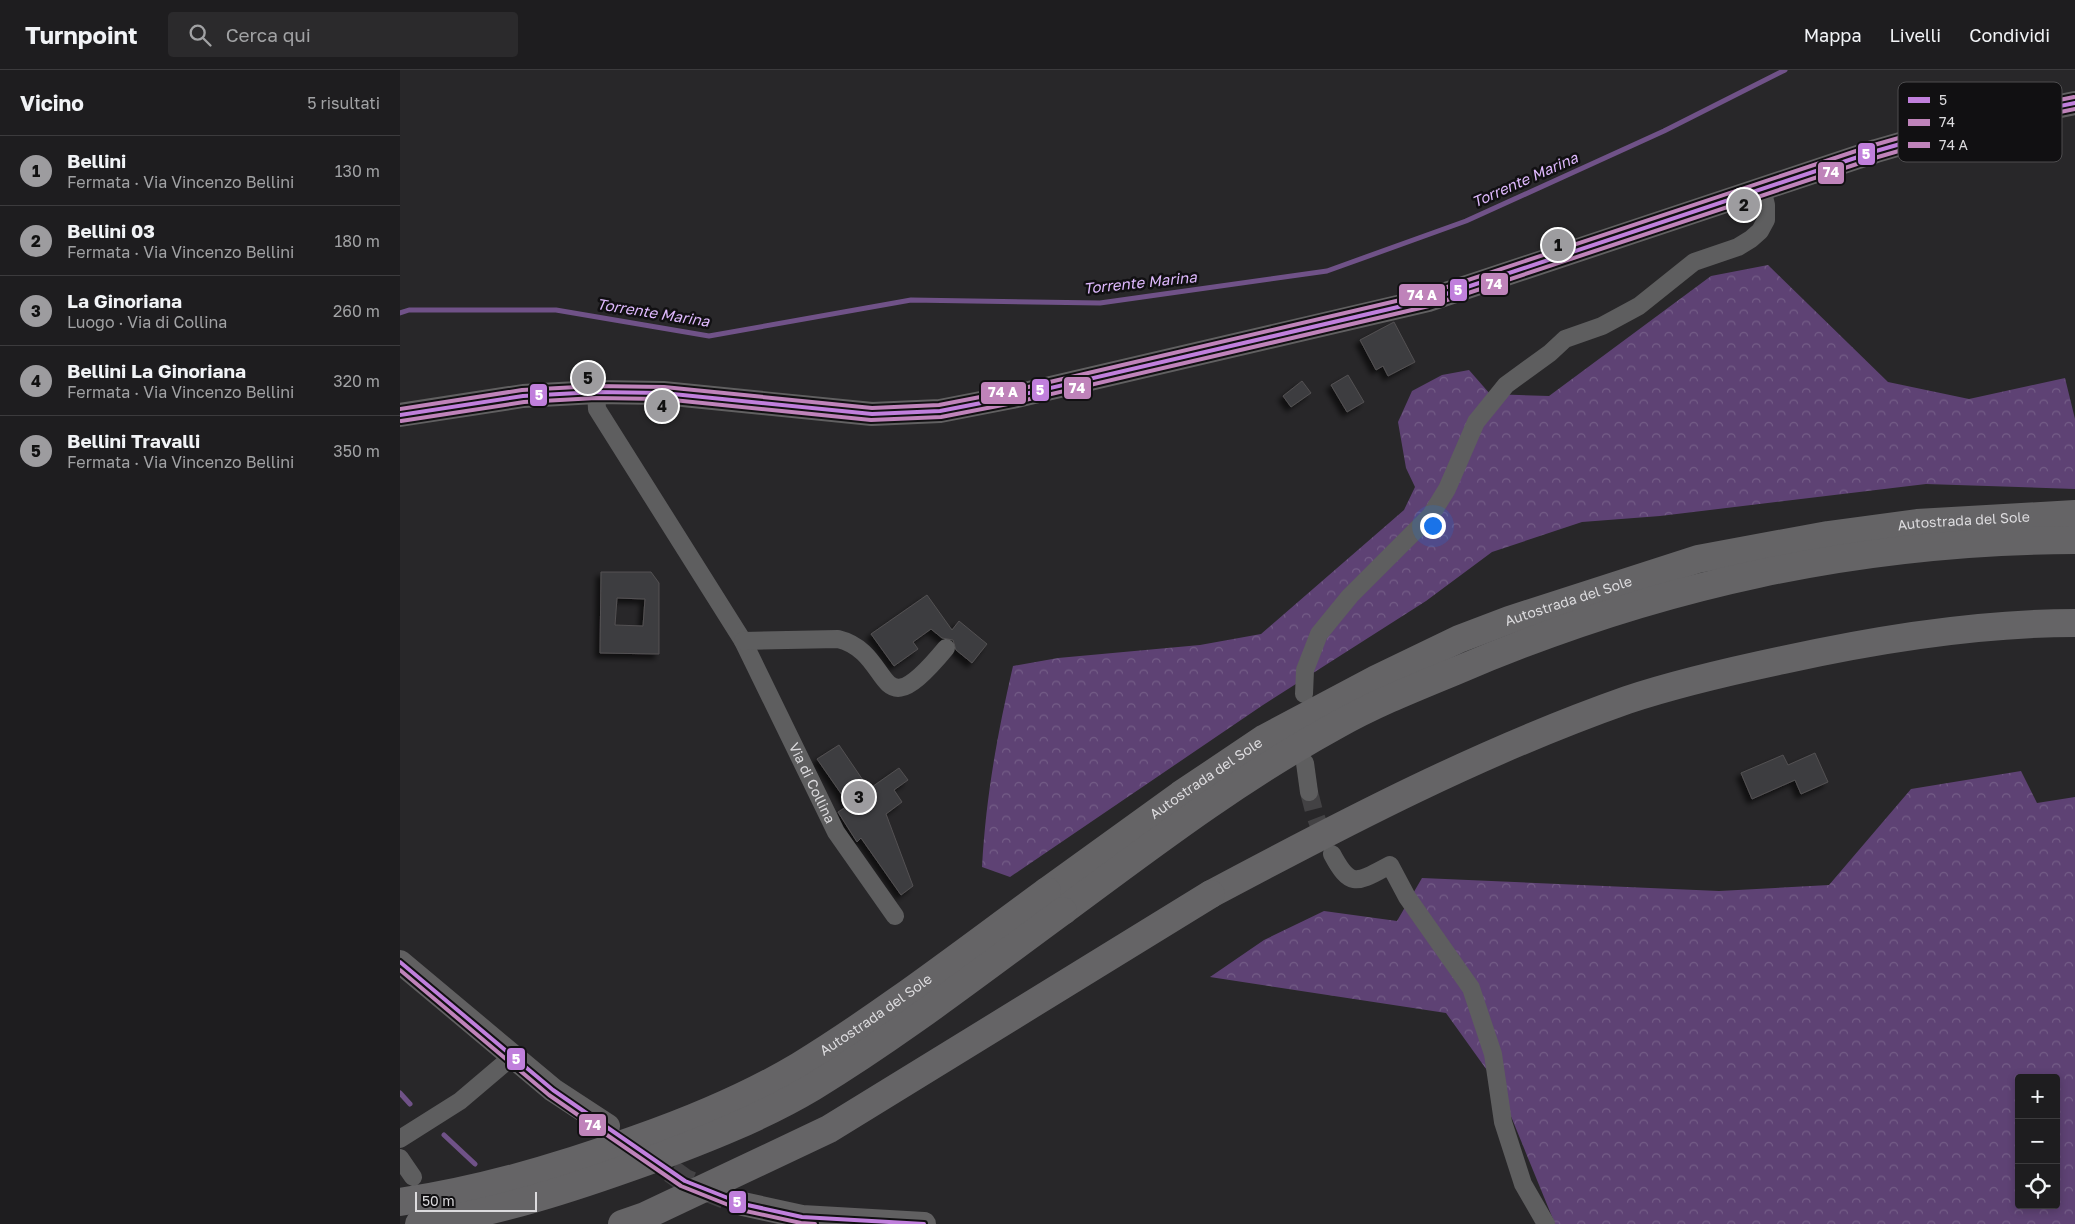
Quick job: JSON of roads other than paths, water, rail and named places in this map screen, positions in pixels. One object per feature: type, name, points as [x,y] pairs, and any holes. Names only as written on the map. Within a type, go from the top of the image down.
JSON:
[{"type":"highway","name":"Autostrada del Sole","points":[[419,1224],[458,1218],[581,1185],[720,1134],[811,1088],[893,1036],[1180,795],[1265,738],[1376,679],[1459,639],[1508,620],[1698,559],[1917,523],[2075,514]]},
{"type":"highway","name":"Autostrada del Sole","points":[[400,1202],[446,1195],[573,1163],[710,1113],[798,1066],[1190,817],[1270,764],[1337,724],[1520,643],[1619,609],[1693,587],[1835,558],[1920,547],[2075,540]]},
{"type":"highway","points":[[622,1224],[645,1216],[829,1129],[1210,894],[1443,775],[1628,700],[1733,670],[1846,646],[1956,631],[2075,623]]},
{"type":"main road","points":[[2062,106],[2075,103]]},
{"type":"main road","points":[[400,416],[523,396],[596,392],[663,393],[872,414],[940,411],[1012,397],[1428,300],[1898,145]]},
{"type":"main road","points":[[400,962],[553,1090],[608,1126]]},
{"type":"main road","points":[[743,1204],[802,1218],[924,1224]]},
{"type":"street","points":[[1304,694],[1305,670],[1319,634],[1350,596],[1431,515],[1447,488],[1476,422],[1506,384],[1550,353],[1565,338],[1602,326],[1640,306],[1694,262],[1738,247],[1751,239],[1760,231],[1766,220],[1766,205],[1762,189]]},
{"type":"street","name":"Via di Collina","points":[[596,392],[597,409],[743,641],[836,832],[895,916]]},
{"type":"street","points":[[743,641],[838,638],[852,642],[864,652],[888,685],[898,689],[909,686],[926,673],[946,648]]},
{"type":"street","points":[[1305,762],[1309,792]]},
{"type":"street","points":[[1332,854],[1344,874],[1353,880],[1362,879],[1390,865],[1407,897],[1421,914],[1471,988],[1493,1054],[1503,1122],[1520,1175],[1546,1224]]},
{"type":"street","points":[[400,1139],[460,1101],[513,1056]]},
{"type":"street","points":[[400,1158],[412,1177]]},
{"type":"waterway","name":"Torrente Marina","points":[[400,313],[409,310],[556,310],[709,336],[911,300],[1100,303],[1327,271],[1466,221],[1664,131],[1785,70]]},
{"type":"waterway","points":[[400,1093],[410,1104]]},
{"type":"waterway","points":[[444,1135],[475,1164]]},
{"type":"tunnel","points":[[1309,792],[1326,844]]},
{"type":"tunnel","points":[[642,1150],[685,1181],[743,1204]]},
{"type":"place","name":"Bellini 03","points":[[1744,205]]},
{"type":"place","name":"Bellini","points":[[1558,245]]},
{"type":"place","name":"Bellini Travalli","points":[[588,378]]},
{"type":"place","name":"Bellini La Ginoriana","points":[[662,406]]},
{"type":"place","name":"La Ginoriana","points":[[859,797]]}]
